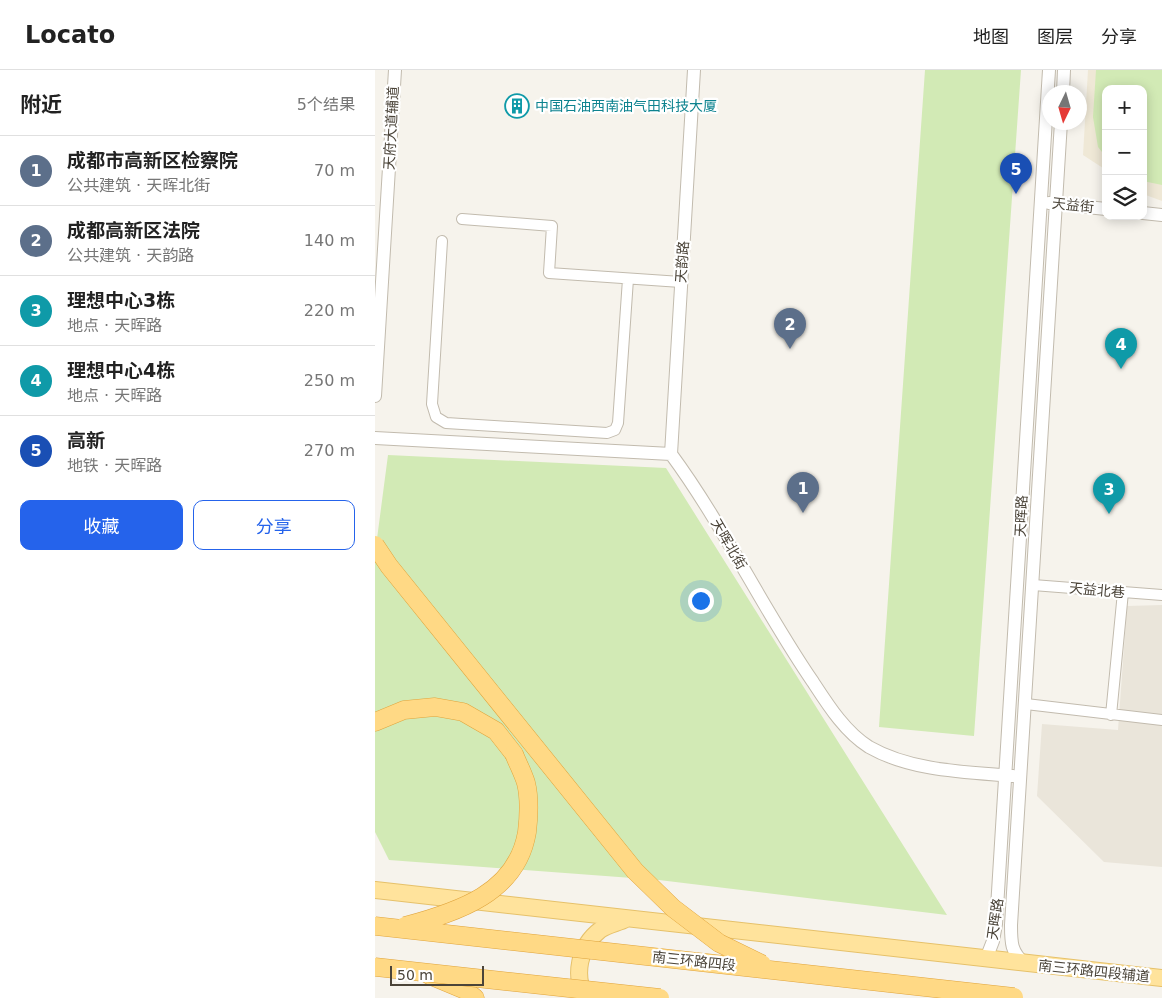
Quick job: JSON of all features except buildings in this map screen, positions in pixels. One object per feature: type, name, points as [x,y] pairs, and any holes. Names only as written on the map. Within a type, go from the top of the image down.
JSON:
[{"type":"highway","points":[[375,545],[389,566],[635,871],[673,908],[719,943],[773,970]]},
{"type":"highway","points":[[375,722],[404,710],[435,707],[463,712],[496,731],[514,754],[526,783],[530,811],[520,856],[505,879],[489,892],[463,908],[439,917],[396,928]]},
{"type":"highway","name":"南三环路四段","points":[[375,926],[1020,997]]},
{"type":"highway","points":[[375,967],[660,998]]},
{"type":"highway","points":[[421,972],[465,990],[475,998]]},
{"type":"main road","name":"南三环路四段辅道","points":[[375,890],[1162,978]]},
{"type":"main road","points":[[586,998],[578,976],[580,959],[590,940],[601,929],[628,919]]},
{"type":"street","name":"天府大道辅道","points":[[375,396],[395,70]]},
{"type":"street","name":"天韵路","points":[[671,454],[695,70]]},
{"type":"street","name":"天晖路","points":[[986,959],[993,941],[996,924],[1049,70]]},
{"type":"street","points":[[1063,85],[1064,70]]},
{"type":"street","name":"天晖路","points":[[1025,964],[1016,956],[1011,942],[1011,925],[1060,130]]},
{"type":"street","name":"天益街","points":[[1040,202],[1102,209]]},
{"type":"street","points":[[1147,213],[1162,215]]},
{"type":"street","points":[[462,219],[552,226],[549,273],[681,282]]},
{"type":"street","points":[[442,241],[432,404],[436,417],[446,423],[607,433],[615,430],[618,423],[628,279]]},
{"type":"street","points":[[375,438],[671,454]]},
{"type":"street","name":"天晖北街","points":[[671,454],[720,527],[786,643],[834,712],[849,730],[868,746],[890,757],[917,765],[1021,776]]},
{"type":"street","name":"天益北巷","points":[[1033,585],[1162,595]]},
{"type":"street","points":[[1111,715],[1123,592]]},
{"type":"street","points":[[1025,704],[1162,720]]},
{"type":"shaded area","points":[[1088,70],[1162,70],[1162,201],[1147,195],[1147,85],[1102,85],[1102,167],[1083,155],[1084,130],[1087,130]]},
{"type":"shaded area","points":[[1162,605],[1162,867],[1104,862],[1037,796],[1042,724],[1118,730],[1127,606]]},
{"type":"green space","points":[[925,70],[1021,70],[974,736],[879,727]]},
{"type":"green space","points":[[1096,70],[1162,70],[1162,185],[1147,182],[1147,85],[1102,85],[1102,152],[1098,147],[1093,117]]},
{"type":"green space","points":[[388,455],[666,468],[947,915],[659,880],[389,860],[375,832],[375,554]]},
{"type":"place","name":"中国石油西南油气田科技大厦","points":[[517,106]]},
{"type":"place","name":"高新","points":[[1016,194]]},
{"type":"place","name":"成都高新区法院","points":[[790,349]]},
{"type":"place","name":"理想中心4栋","points":[[1121,369]]},
{"type":"place","name":"成都市高新区检察院","points":[[803,513]]},
{"type":"place","name":"理想中心3栋","points":[[1109,514]]}]
